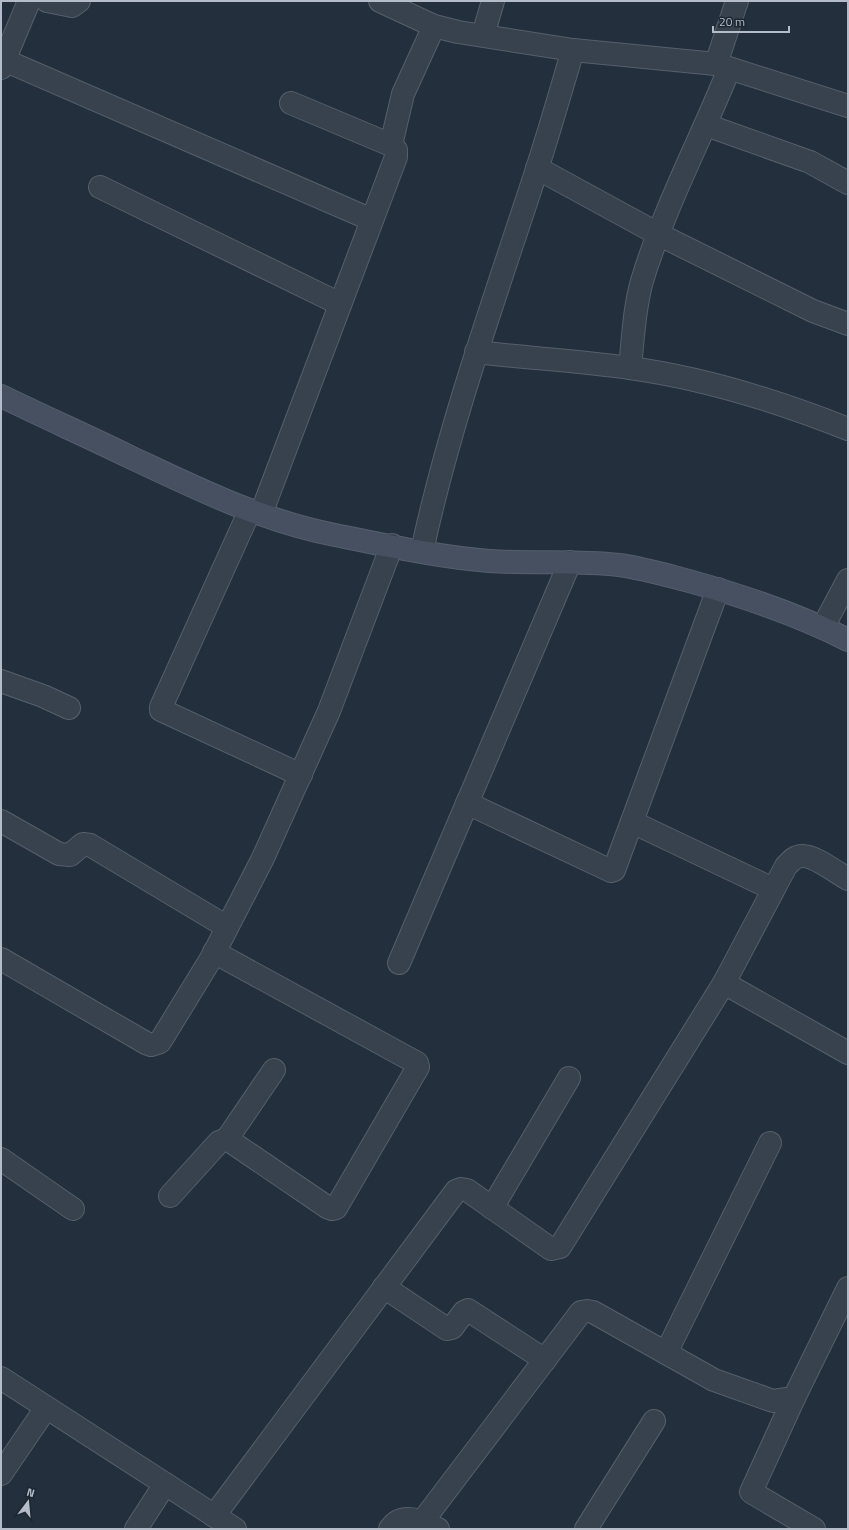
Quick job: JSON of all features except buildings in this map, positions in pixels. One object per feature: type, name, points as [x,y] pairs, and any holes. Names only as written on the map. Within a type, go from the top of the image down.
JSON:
[{"type":"street","points":[[29,1],[2,64],[372,220]]},
{"type":"street","points":[[47,1],[72,6],[79,1]]},
{"type":"street","points":[[380,1],[434,26],[458,32],[574,50],[723,67],[848,106]]},
{"type":"street","points":[[483,35],[493,1]]},
{"type":"street","points":[[630,368],[635,317],[642,282],[658,234],[706,125],[723,67],[737,1]]},
{"type":"street","points":[[391,145],[403,94],[434,26]]},
{"type":"street","points":[[422,551],[432,505],[476,352],[537,168],[574,50]]},
{"type":"street","points":[[291,102],[391,145],[396,150],[396,157],[340,304],[255,512],[161,707],[162,710],[301,776]]},
{"type":"street","points":[[706,125],[810,162],[848,183]]},
{"type":"street","points":[[537,168],[658,234],[813,311],[848,324]]},
{"type":"street","points":[[100,187],[340,304]]},
{"type":"street","points":[[476,352],[630,368],[715,385],[848,429]]},
{"type":"street","points":[[1,396],[212,496],[282,522],[325,533],[422,551],[489,561],[570,562],[620,566],[718,589],[777,609],[823,627],[848,640]]},
{"type":"street","points":[[1,959],[151,1045],[160,1042],[214,952],[263,858],[329,711],[392,545]]},
{"type":"street","points":[[399,963],[570,562]]},
{"type":"street","points":[[823,627],[848,580]]},
{"type":"street","points":[[467,803],[611,871],[614,870],[718,589]]},
{"type":"street","points":[[1,681],[43,696],[69,708]]},
{"type":"street","points":[[1,821],[59,854],[70,855],[83,844],[90,845],[227,927]]},
{"type":"street","points":[[632,822],[773,890]]},
{"type":"street","points":[[214,1516],[456,1191],[460,1188],[466,1190],[551,1249],[560,1247],[724,983],[786,866],[794,858],[802,856],[812,858],[848,879]]},
{"type":"street","points":[[214,952],[417,1063],[418,1067],[336,1208],[332,1209],[327,1207],[227,1139]]},
{"type":"street","points":[[724,983],[848,1053]]},
{"type":"street","points":[[170,1196],[219,1142],[227,1139],[274,1070]]},
{"type":"street","points":[[492,1208],[569,1078]]},
{"type":"street","points":[[666,1353],[770,1143]]},
{"type":"street","points":[[1,1159],[73,1209]]},
{"type":"street","points":[[384,1287],[447,1329],[452,1328],[464,1312],[468,1310],[545,1360]]},
{"type":"street","points":[[814,1529],[751,1492],[794,1398],[848,1288]]},
{"type":"street","points":[[390,1529],[394,1522],[400,1519],[408,1518],[430,1525],[545,1360],[581,1312],[587,1311],[714,1380],[773,1401],[794,1398]]},
{"type":"street","points":[[1,1378],[235,1529]]},
{"type":"street","points":[[1,1474],[46,1408]]},
{"type":"street","points":[[586,1529],[654,1421]]},
{"type":"street","points":[[136,1529],[165,1484]]}]
